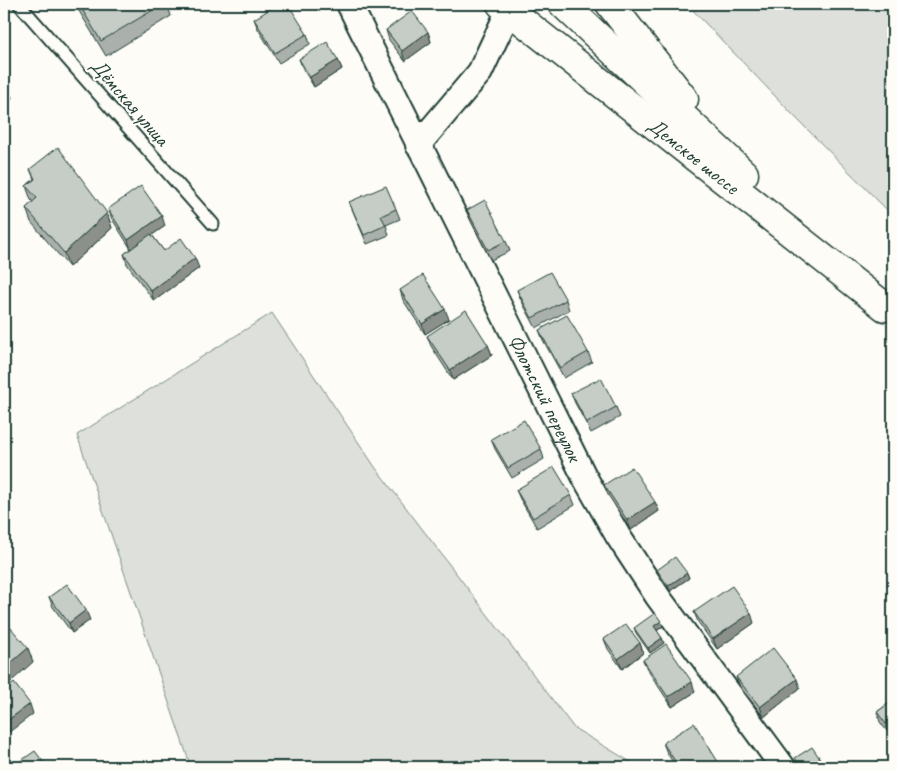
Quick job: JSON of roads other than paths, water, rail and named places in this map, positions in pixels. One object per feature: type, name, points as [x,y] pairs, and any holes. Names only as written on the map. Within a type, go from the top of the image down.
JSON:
[{"type":"main road","name":"Демское шоссе","points":[[563,4],[889,310]]},
{"type":"main road","points":[[610,4],[735,165]]},
{"type":"main road","name":"Демское шоссе","points":[[505,7],[889,310]]},
{"type":"street","name":"Флотский переулок","points":[[349,4],[585,478],[618,536],[658,597],[783,767]]},
{"type":"street","points":[[418,145],[480,72],[505,7]]},
{"type":"lane","name":"Дёмская улица","points":[[19,4],[213,224]]}]
